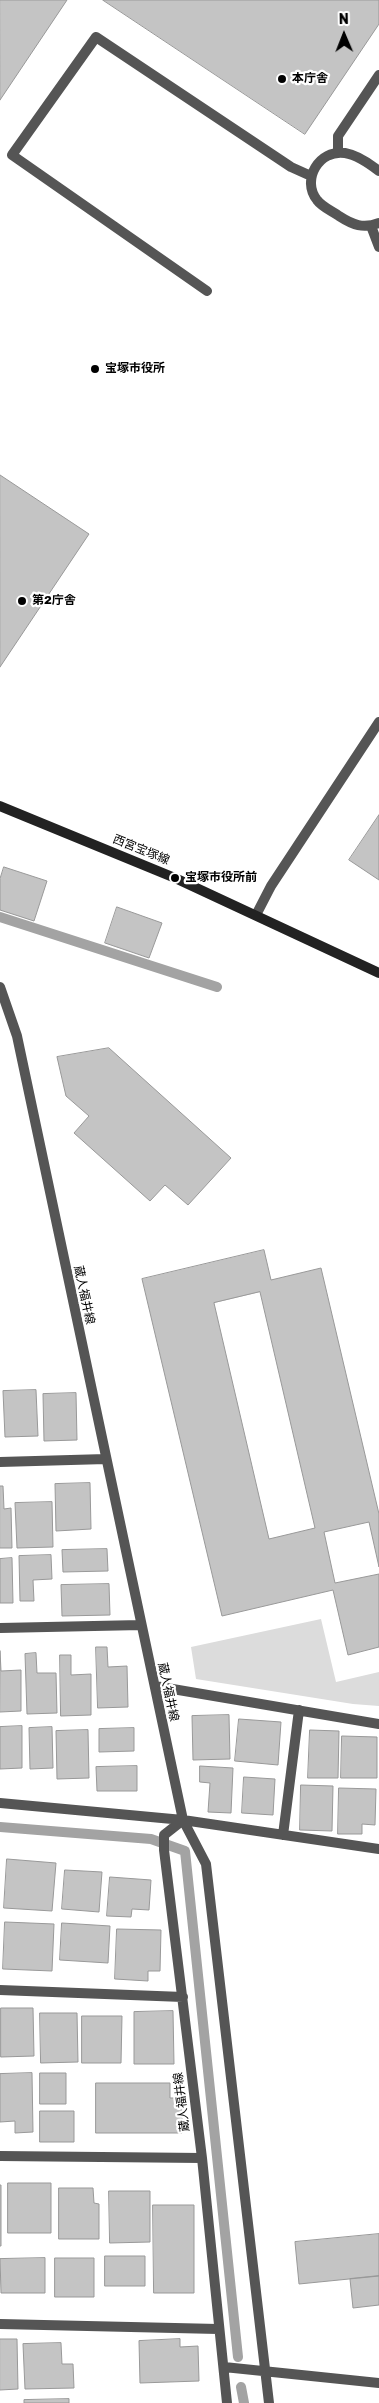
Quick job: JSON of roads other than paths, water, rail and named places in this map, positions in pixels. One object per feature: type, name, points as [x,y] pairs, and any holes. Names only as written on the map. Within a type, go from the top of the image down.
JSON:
[{"type":"main road","name":"西宮宝塚線","points":[[0,806],[176,878],[379,973]]},
{"type":"street","points":[[207,291],[12,155],[96,37],[291,167],[311,176]]},
{"type":"street","points":[[338,153],[338,136],[379,75]]},
{"type":"street","points":[[379,171],[347,153],[338,153],[321,160],[311,176],[313,194],[319,202],[353,224],[375,224],[379,248]]},
{"type":"street","points":[[256,915],[271,886],[379,722]]},
{"type":"street","name":"蔵人福井線","points":[[0,987],[17,1036],[183,1820],[164,1835],[164,1850],[202,2158],[227,2403]]},
{"type":"street","points":[[0,1462],[106,1459]]},
{"type":"street","points":[[0,1628],[142,1625]]},
{"type":"street","points":[[154,1686],[379,1724]]},
{"type":"street","points":[[283,1835],[299,1710]]},
{"type":"street","points":[[0,1803],[183,1820],[379,1849]]},
{"type":"street","points":[[183,1820],[206,1864],[269,2403]]},
{"type":"street","points":[[0,1990],[183,1997]]},
{"type":"street","points":[[0,2156],[202,2158]]},
{"type":"street","points":[[0,2324],[218,2329]]},
{"type":"street","points":[[224,2367],[379,2383]]},
{"type":"waterway","points":[[0,917],[217,987]]},
{"type":"waterway","points":[[0,1827],[151,1839],[185,1851],[238,2357]]},
{"type":"waterway","points":[[241,2387],[244,2403]]},
{"type":"place","name":"本庁舎","points":[[282,79]]},
{"type":"place","name":"宝塚市役所","points":[[95,369]]},
{"type":"place","name":"第2庁舎","points":[[22,601]]},
{"type":"place","name":"宝塚市役所前","points":[[175,878]]}]
